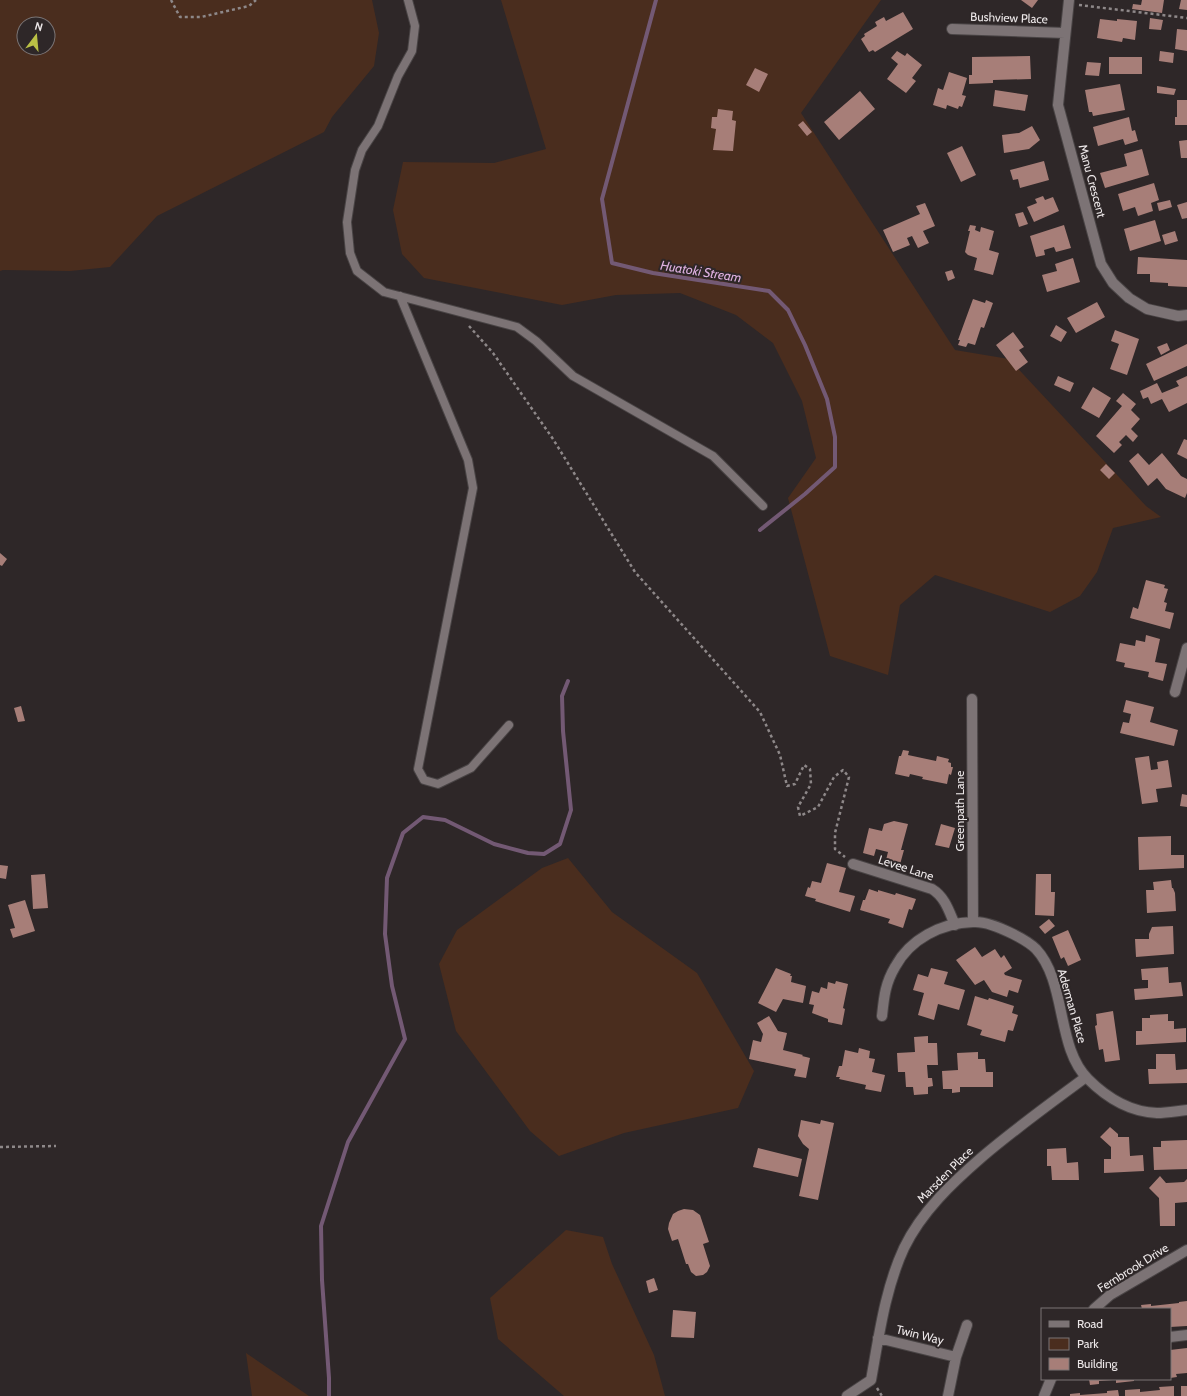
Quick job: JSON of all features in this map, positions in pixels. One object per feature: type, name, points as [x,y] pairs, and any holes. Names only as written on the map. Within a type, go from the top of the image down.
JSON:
[{"type":"street","name":"Manu Crescent","points":[[1069,2],[1058,105],[1101,264],[1113,283],[1129,298],[1147,309],[1178,316],[1187,315]]},
{"type":"street","name":"Bushview Place","points":[[952,29],[1065,33]]},
{"type":"street","points":[[1175,692],[1187,648]]},
{"type":"street","name":"Greenpath Lane","points":[[972,699],[973,922]]},
{"type":"street","name":"Levee Lane","points":[[853,864],[932,889],[943,898],[955,925]]},
{"type":"street","name":"Aderman Place","points":[[882,1016],[885,988],[895,966],[908,948],[920,938],[938,929],[973,922],[987,924],[1022,938],[1040,954],[1052,975],[1074,1058],[1086,1077],[1108,1096],[1124,1105],[1140,1111],[1158,1113],[1187,1110]]},
{"type":"street","name":"Marsden Place","points":[[847,1396],[871,1380],[878,1338],[890,1287],[897,1265],[913,1232],[925,1214],[938,1198],[965,1171],[1003,1139],[1086,1077]]},
{"type":"street","name":"Fernbrook Drive","points":[[1095,1308],[1110,1294],[1187,1250]]},
{"type":"street","name":"Twin Way","points":[[948,1396],[956,1357],[967,1325]]},
{"type":"street","points":[[1171,1337],[1187,1335]]},
{"type":"street","name":"Twin Way","points":[[878,1338],[956,1357]]},
{"type":"street","points":[[1044,1396],[1051,1380]]},
{"type":"lane","points":[[408,0],[415,26],[412,51],[398,76],[378,126],[362,150],[355,170],[347,222],[350,253],[357,271],[384,292],[517,327],[536,341],[574,376],[713,456],[763,506]]},
{"type":"lane","points":[[400,296],[468,460],[473,488],[418,769],[424,780],[438,784],[471,768],[509,725]]},
{"type":"path","points":[[171,0],[180,17],[201,17],[249,6],[256,0]]},
{"type":"path","points":[[1069,2],[1187,18]]},
{"type":"path","points":[[456,311],[492,353],[553,439],[635,572],[760,712],[780,755],[787,786],[794,784],[804,765],[810,769],[811,784],[798,807],[800,816],[818,807],[834,777],[843,770],[849,777],[835,833],[835,849],[853,864]]},
{"type":"path","points":[[0,1147],[56,1146]]},
{"type":"green space","points":[[0,0],[372,0],[379,33],[374,66],[332,117],[324,132],[157,216],[110,267],[70,271],[0,271]]},
{"type":"green space","points":[[501,0],[881,0],[801,113],[955,350],[1009,359],[1146,506],[1161,517],[1113,528],[1097,572],[1080,596],[1050,612],[935,575],[900,605],[888,675],[830,656],[788,498],[816,458],[802,401],[773,343],[736,315],[680,293],[616,295],[562,305],[424,278],[402,254],[393,210],[403,162],[494,163],[546,149]]},
{"type":"green space","points":[[568,858],[612,912],[697,973],[754,1071],[738,1108],[624,1133],[559,1156],[530,1131],[456,1031],[439,964],[457,930],[542,868]]},
{"type":"green space","points":[[566,1230],[603,1237],[612,1264],[654,1355],[665,1396],[564,1396],[498,1339],[490,1298]]},
{"type":"green space","points":[[246,1353],[309,1396],[252,1396]]},
{"type":"building","points":[[1021,0],[1038,0],[1032,8]]},
{"type":"building","points":[[1142,0],[1164,0],[1162,13],[1132,9],[1133,4],[1141,5]]},
{"type":"building","points":[[1181,0],[1187,0],[1187,10],[1179,9]]},
{"type":"building","points":[[903,12],[913,29],[875,52],[873,50],[869,52],[861,39],[865,36],[864,34],[877,26],[875,22],[884,17],[886,21]]},
{"type":"building","points":[[1150,18],[1163,20],[1161,30],[1149,29]]},
{"type":"building","points":[[1100,19],[1137,21],[1135,40],[1123,38],[1122,42],[1097,38]]},
{"type":"building","points":[[1177,29],[1187,30],[1187,51],[1175,49]]},
{"type":"building","points":[[897,51],[905,56],[907,53],[922,65],[912,78],[916,81],[906,93],[887,79],[898,64],[891,58]]},
{"type":"building","points":[[1160,51],[1174,53],[1173,63],[1159,61]]},
{"type":"building","points":[[1030,56],[1031,79],[993,80],[993,83],[969,84],[969,75],[972,75],[972,57]]},
{"type":"building","points":[[1109,57],[1142,57],[1142,74],[1109,74]]},
{"type":"building","points":[[1087,62],[1101,63],[1099,76],[1085,75]]},
{"type":"building","points":[[755,68],[768,74],[759,92],[746,85]]},
{"type":"building","points":[[949,72],[967,78],[962,95],[966,96],[962,107],[959,106],[958,109],[947,105],[946,109],[933,105],[938,88],[943,90]]},
{"type":"building","points":[[1120,84],[1125,110],[1093,116],[1092,112],[1089,112],[1085,90]]},
{"type":"building","points":[[1157,86],[1176,89],[1174,95],[1157,93]]},
{"type":"building","points":[[995,90],[1028,95],[1025,111],[993,106]]},
{"type":"building","points":[[860,91],[875,109],[839,140],[824,122]]},
{"type":"building","points":[[1177,100],[1187,100],[1187,125],[1175,125],[1175,117],[1177,117]]},
{"type":"building","points":[[718,109],[733,111],[732,120],[736,121],[733,151],[713,150],[716,129],[711,128],[712,117],[717,117]]},
{"type":"building","points":[[1129,117],[1132,131],[1135,130],[1138,141],[1125,145],[1123,139],[1098,146],[1093,127]]},
{"type":"building","points":[[803,121],[812,132],[807,136],[798,125]]},
{"type":"building","points":[[1032,126],[1040,140],[1029,149],[1004,153],[1002,135],[1019,133]]},
{"type":"building","points":[[1187,140],[1187,158],[1181,158],[1179,141]]},
{"type":"building","points":[[962,146],[976,175],[961,182],[947,153]]},
{"type":"building","points":[[1142,149],[1149,175],[1105,188],[1100,173],[1127,166],[1124,154]]},
{"type":"building","points":[[1044,161],[1049,180],[1020,188],[1018,179],[1013,180],[1010,170]]},
{"type":"building","points":[[1154,183],[1159,200],[1151,203],[1153,211],[1138,216],[1135,207],[1123,211],[1118,194]]},
{"type":"building","points":[[1043,196],[1045,200],[1053,197],[1059,211],[1034,222],[1027,207],[1037,203],[1035,199]]},
{"type":"building","points":[[1170,200],[1172,207],[1159,211],[1157,203]]},
{"type":"building","points":[[1187,202],[1187,218],[1182,219],[1177,205]]},
{"type":"building","points":[[925,203],[935,226],[923,231],[929,243],[918,248],[912,236],[907,238],[910,245],[893,252],[883,230],[920,214],[916,206]]},
{"type":"building","points":[[1023,212],[1028,224],[1019,227],[1015,214]]},
{"type":"building","points":[[1155,220],[1161,241],[1130,251],[1124,229]]},
{"type":"building","points":[[970,225],[976,226],[975,230],[980,232],[981,227],[994,231],[989,250],[999,253],[993,275],[974,270],[977,258],[968,255],[965,252]]},
{"type":"building","points":[[1064,225],[1071,248],[1056,252],[1054,247],[1044,250],[1045,255],[1036,257],[1030,236]]},
{"type":"building","points":[[1175,231],[1178,241],[1165,245],[1162,235]]},
{"type":"building","points":[[1138,257],[1187,260],[1187,287],[1168,286],[1168,283],[1150,282],[1150,274],[1137,274]]},
{"type":"building","points":[[1073,258],[1080,282],[1047,292],[1042,275],[1057,271],[1055,264]]},
{"type":"building","points":[[952,270],[955,278],[948,281],[945,272]]},
{"type":"building","points":[[973,299],[985,303],[986,300],[993,303],[984,328],[981,327],[975,345],[968,343],[966,347],[958,345],[960,340],[958,340]]},
{"type":"building","points":[[1097,302],[1105,317],[1076,333],[1067,318]]},
{"type":"building","points":[[1056,325],[1067,332],[1061,342],[1050,336]]},
{"type":"building","points":[[1115,330],[1139,339],[1127,375],[1110,369],[1119,344],[1111,341]]},
{"type":"building","points":[[1013,332],[1024,347],[1019,350],[1028,362],[1016,371],[996,345]]},
{"type":"building","points":[[1167,343],[1170,350],[1161,355],[1157,347]]},
{"type":"building","points":[[1187,344],[1187,366],[1154,381],[1146,364]]},
{"type":"building","points":[[1058,376],[1074,383],[1070,392],[1054,385]]},
{"type":"building","points":[[1187,376],[1187,403],[1169,412],[1162,399],[1151,404],[1148,397],[1143,399],[1140,391],[1157,383],[1162,393],[1179,386],[1176,381]]},
{"type":"building","points":[[1093,387],[1111,398],[1099,418],[1081,408]]},
{"type":"building","points":[[1123,393],[1136,404],[1131,410],[1140,419],[1131,429],[1138,436],[1133,442],[1126,435],[1119,442],[1122,445],[1114,453],[1096,436],[1122,406],[1116,401]]},
{"type":"building","points":[[1184,439],[1187,440],[1187,459],[1177,454]]},
{"type":"building","points":[[1138,453],[1149,465],[1162,453],[1181,476],[1187,479],[1187,493],[1185,498],[1166,489],[1157,478],[1148,486],[1129,461]]},
{"type":"building","points":[[1106,464],[1115,473],[1109,479],[1100,470]]},
{"type":"building","points":[[0,553],[7,559],[2,566],[0,565]]},
{"type":"building","points":[[1146,580],[1165,585],[1164,588],[1168,589],[1164,602],[1167,603],[1165,611],[1174,613],[1170,629],[1130,618],[1133,607],[1138,609]]},
{"type":"building","points":[[1146,635],[1160,639],[1155,662],[1167,664],[1163,681],[1148,677],[1149,672],[1124,667],[1125,663],[1116,661],[1120,643],[1135,646],[1136,640],[1145,642]]},
{"type":"building","points":[[1126,700],[1154,707],[1150,722],[1178,730],[1174,746],[1120,733],[1123,722],[1129,723],[1131,714],[1123,712]]},
{"type":"building","points":[[21,706],[25,721],[18,722],[14,708]]},
{"type":"building","points":[[903,750],[909,751],[908,755],[936,761],[937,756],[949,759],[948,762],[951,763],[951,767],[953,767],[951,775],[949,774],[947,784],[922,779],[923,777],[910,774],[909,777],[895,774],[899,756],[901,756]]},
{"type":"building","points":[[1149,756],[1151,770],[1158,769],[1157,762],[1168,760],[1172,787],[1156,789],[1158,802],[1142,804],[1135,758]]},
{"type":"building","points":[[1182,794],[1187,795],[1187,807],[1180,806]]},
{"type":"building","points":[[894,821],[908,824],[901,850],[904,850],[899,868],[885,864],[888,852],[876,849],[874,856],[863,853],[869,828],[882,831],[884,824]]},
{"type":"building","points":[[941,824],[955,828],[949,848],[935,845]]},
{"type":"building","points":[[1171,836],[1171,855],[1184,855],[1184,868],[1139,870],[1138,837]]},
{"type":"building","points":[[827,863],[846,868],[839,892],[855,896],[850,912],[815,901],[816,899],[805,896],[812,881],[821,883]]},
{"type":"building","points":[[0,865],[8,866],[6,879],[0,878]]},
{"type":"building","points":[[45,874],[48,908],[33,909],[31,875]]},
{"type":"building","points":[[1036,874],[1051,874],[1051,892],[1055,892],[1054,916],[1035,915]]},
{"type":"building","points":[[1171,880],[1172,888],[1175,893],[1176,911],[1147,913],[1146,890],[1154,890],[1153,882]]},
{"type":"building","points":[[869,889],[895,895],[896,893],[916,899],[912,910],[909,909],[903,928],[888,923],[890,919],[860,910]]},
{"type":"building","points":[[25,900],[35,931],[13,938],[10,929],[15,928],[8,905]]},
{"type":"building","points":[[1049,919],[1055,926],[1045,934],[1039,927]]},
{"type":"building","points":[[1173,926],[1174,954],[1136,957],[1135,939],[1149,939],[1149,934],[1152,927]]},
{"type":"building","points":[[1068,930],[1081,960],[1068,966],[1064,957],[1061,959],[1052,937]]},
{"type":"building","points":[[975,947],[982,957],[995,949],[1001,958],[1004,955],[1012,968],[1004,973],[1005,975],[1022,980],[1018,993],[1009,990],[1007,997],[992,992],[984,980],[975,985],[956,960]]},
{"type":"building","points":[[1168,967],[1169,983],[1181,982],[1183,996],[1135,1000],[1134,989],[1148,988],[1148,980],[1142,980],[1141,969]]},
{"type":"building","points":[[776,968],[791,974],[791,982],[806,986],[803,1003],[783,999],[776,1012],[758,1003]]},
{"type":"building","points":[[931,968],[948,972],[944,984],[965,990],[959,1010],[938,1004],[934,1020],[918,1015],[924,993],[913,990],[918,974],[928,977]]},
{"type":"building","points":[[836,981],[848,984],[843,1008],[845,1009],[842,1025],[828,1022],[828,1019],[812,1013],[814,1005],[809,1004],[812,991],[819,993],[821,987],[827,989],[828,982],[835,984]]},
{"type":"building","points":[[975,996],[988,1000],[989,998],[1014,1006],[1012,1013],[1018,1015],[1013,1031],[1008,1030],[1005,1042],[980,1035],[982,1030],[967,1025]]},
{"type":"building","points":[[1113,1011],[1120,1060],[1105,1062],[1103,1049],[1099,1050],[1095,1026],[1097,1025],[1096,1014]]},
{"type":"building","points":[[1168,1014],[1168,1021],[1174,1021],[1174,1029],[1186,1028],[1186,1042],[1136,1045],[1136,1031],[1142,1031],[1142,1018],[1150,1018],[1150,1015]]},
{"type":"building","points":[[769,1016],[778,1031],[787,1033],[783,1050],[810,1058],[806,1078],[794,1076],[796,1069],[749,1059],[753,1040],[761,1042],[763,1034],[757,1023]]},
{"type":"building","points":[[928,1036],[928,1043],[937,1043],[938,1065],[927,1065],[928,1078],[932,1078],[933,1086],[928,1087],[928,1094],[914,1095],[913,1087],[906,1087],[905,1072],[898,1072],[897,1053],[915,1052],[914,1037]]},
{"type":"building","points":[[859,1048],[870,1051],[869,1058],[875,1059],[872,1072],[885,1075],[881,1092],[865,1089],[866,1085],[836,1077],[839,1066],[842,1066],[845,1050],[858,1053]]},
{"type":"building","points":[[978,1052],[978,1059],[985,1059],[986,1072],[993,1072],[993,1087],[960,1087],[960,1092],[952,1093],[952,1089],[943,1089],[942,1071],[958,1070],[957,1053]]},
{"type":"building","points":[[1156,1054],[1175,1054],[1176,1070],[1187,1069],[1187,1083],[1149,1084],[1148,1069],[1156,1069]]},
{"type":"building","points":[[801,1120],[820,1124],[821,1120],[834,1123],[818,1200],[799,1196],[809,1149],[803,1144],[798,1136]]},
{"type":"building","points":[[1110,1127],[1118,1134],[1118,1137],[1129,1137],[1130,1156],[1143,1155],[1144,1171],[1104,1173],[1104,1159],[1111,1159],[1111,1147],[1100,1137]]},
{"type":"building","points":[[1187,1140],[1187,1169],[1154,1170],[1153,1147],[1161,1147],[1161,1141]]},
{"type":"building","points":[[758,1148],[802,1159],[798,1177],[753,1167]]},
{"type":"building","points":[[1066,1148],[1067,1163],[1078,1162],[1079,1180],[1052,1180],[1051,1166],[1047,1166],[1047,1149]]},
{"type":"building","points":[[1160,1176],[1166,1183],[1184,1182],[1187,1179],[1187,1202],[1175,1203],[1175,1226],[1160,1226],[1159,1198],[1149,1188]]},
{"type":"building","points":[[684,1209],[693,1210],[700,1215],[709,1242],[703,1244],[710,1266],[707,1272],[703,1275],[696,1276],[691,1272],[688,1264],[686,1264],[678,1239],[672,1241],[668,1229],[673,1214]]},
{"type":"building","points":[[654,1278],[658,1290],[649,1293],[646,1281]]},
{"type":"building","points":[[1187,1301],[1187,1326],[1171,1327],[1171,1308],[1142,1308],[1141,1305],[1151,1304],[1151,1306]]},
{"type":"building","points":[[673,1310],[696,1312],[694,1338],[671,1337]]},
{"type":"building","points":[[1187,1348],[1187,1373],[1176,1374],[1177,1377],[1171,1378],[1171,1350]]},
{"type":"building","points":[[1089,1380],[1113,1380],[1099,1381],[1099,1384],[1090,1385]]},
{"type":"building","points":[[1116,1380],[1134,1380],[1134,1381],[1116,1383]]},
{"type":"building","points":[[1174,1386],[1174,1396],[1125,1396],[1125,1390],[1140,1389],[1140,1392],[1160,1390],[1159,1387]]},
{"type":"building","points":[[1181,1386],[1187,1386],[1187,1396],[1181,1396]]},
{"type":"building","points":[[1118,1390],[1119,1396],[1070,1396],[1070,1394],[1080,1393],[1080,1395],[1107,1393],[1107,1391]]},
{"type":"waterway","name":"Huatoki Stream","points":[[656,0],[602,199],[612,263],[653,273],[769,291],[788,310],[805,345],[827,399],[835,437],[835,467],[805,494],[760,530]]},
{"type":"waterway","points":[[329,1396],[322,1280],[321,1226],[348,1142],[405,1039],[392,986],[385,934],[387,878],[403,833],[423,817],[445,820],[494,844],[528,853],[544,854],[560,844],[571,810],[563,731],[562,696],[568,681]]}]
